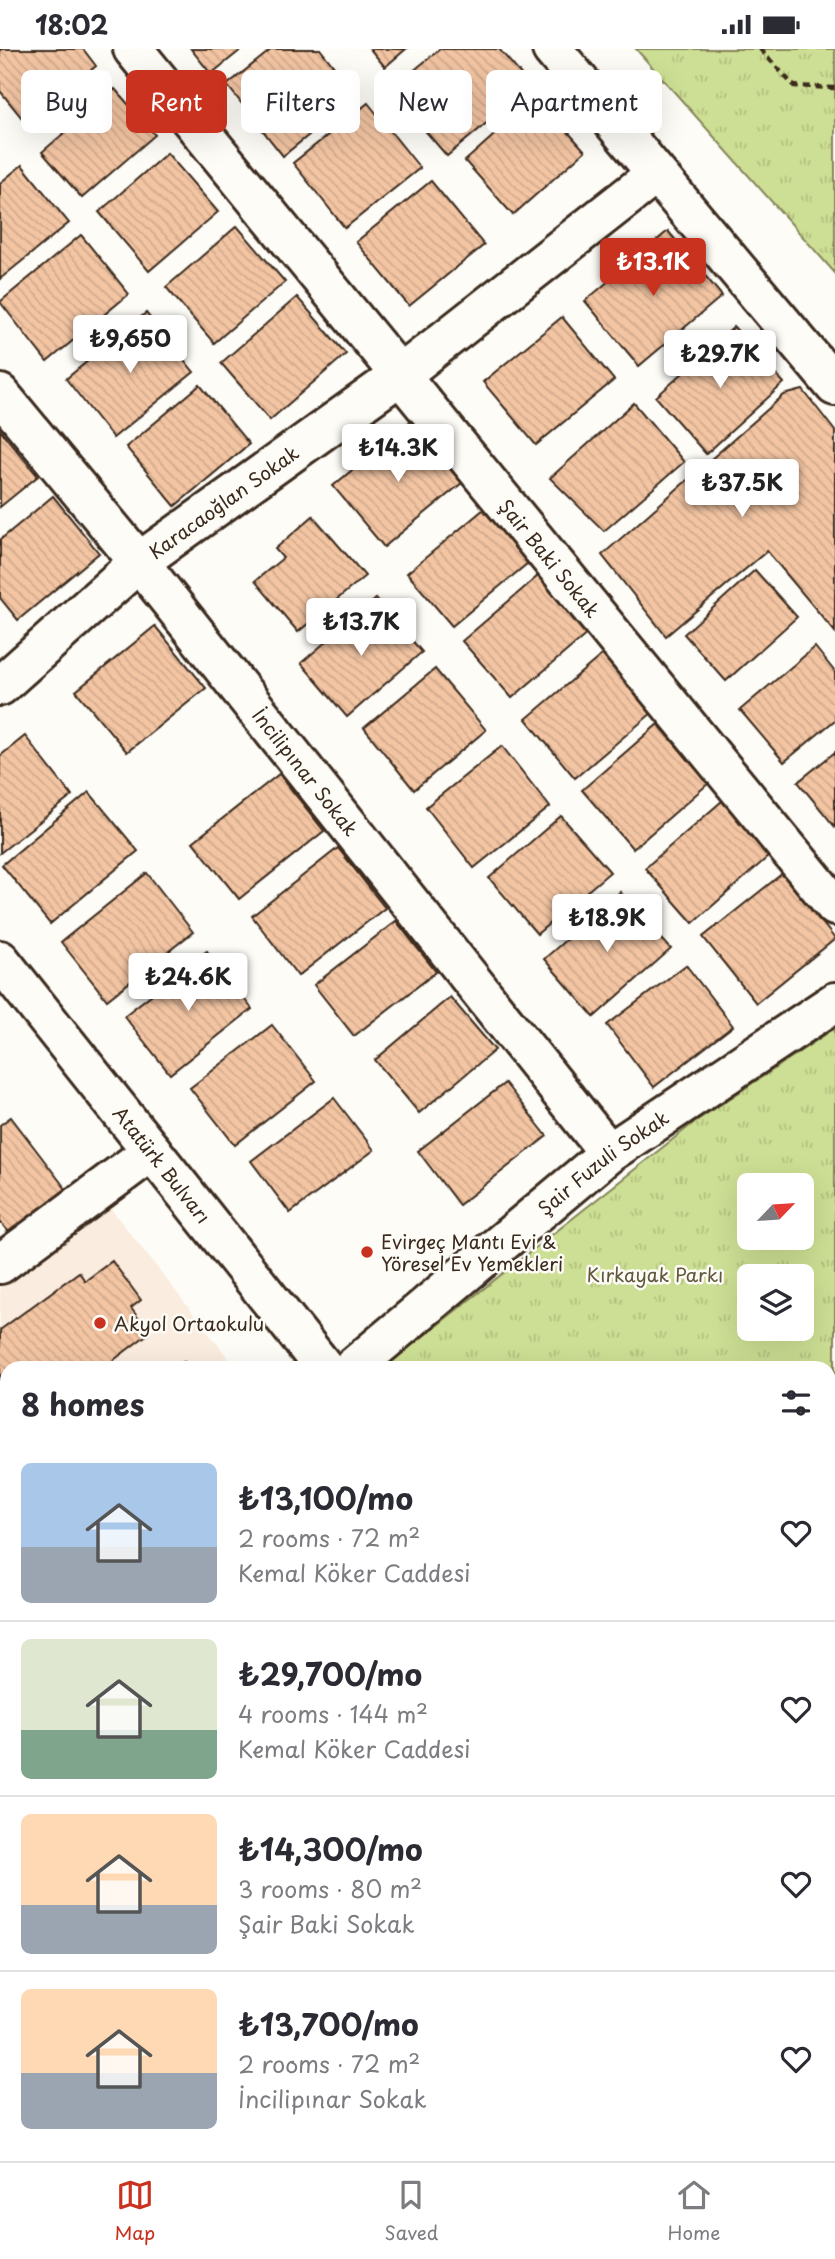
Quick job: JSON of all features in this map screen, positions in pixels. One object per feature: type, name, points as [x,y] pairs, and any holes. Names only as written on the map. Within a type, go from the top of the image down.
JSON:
[{"type":"street","name":"Şair Baki Sokak","points":[[132,49],[835,906]]},
{"type":"street","points":[[552,49],[835,386]]},
{"type":"street","name":"Karacaoğlan Sokak","points":[[0,685],[139,562],[399,376],[656,174]]},
{"type":"street","name":"İncilipınar Sokak","points":[[0,394],[139,562],[609,1153]]},
{"type":"street","name":"Atatürk Bulvarı","points":[[0,961],[319,1361]]},
{"type":"street","name":"Şair Fuzuli Sokak","points":[[361,1361],[609,1153],[835,1002]]},
{"type":"street","points":[[0,1264],[152,1151]]},
{"type":"path","points":[[760,49],[794,86],[835,88]]},
{"type":"shaded area","name":"Akyol Ortaokulu","points":[[94,1207],[111,1209],[230,1361],[0,1361],[0,1277]]},
{"type":"green space","points":[[636,49],[835,49],[835,273],[662,78],[662,70],[655,70]]},
{"type":"green space","name":"Kırkayak Parkı","points":[[835,1028],[835,1361],[392,1361],[696,1121]]},
{"type":"building","points":[[0,49],[83,49],[96,66],[91,70],[21,70],[21,117],[0,91]]},
{"type":"building","points":[[191,49],[242,49],[216,70],[208,70]]},
{"type":"building","points":[[272,49],[320,49],[337,70],[246,70]]},
{"type":"building","points":[[370,49],[406,49],[385,67]]},
{"type":"building","points":[[440,49],[499,49],[517,70],[486,70],[486,124],[447,156],[427,133],[472,133],[472,70],[414,70]]},
{"type":"building","points":[[241,74],[241,103],[227,85]]},
{"type":"building","points":[[115,89],[126,102],[126,133],[155,135],[82,198],[42,152],[64,133],[112,133],[112,92]]},
{"type":"building","points":[[368,103],[374,110],[374,133],[392,133],[420,168],[345,228],[293,163],[330,133],[360,133],[360,109]]},
{"type":"building","points":[[265,133],[311,133],[283,156]]},
{"type":"building","points":[[496,133],[569,133],[585,151],[513,215],[465,161]]},
{"type":"building","points":[[167,153],[218,212],[149,271],[99,212]]},
{"type":"building","points":[[22,165],[69,223],[0,279],[0,183]]},
{"type":"building","points":[[431,181],[484,245],[409,306],[356,242]]},
{"type":"building","points":[[237,226],[285,282],[214,343],[166,287]]},
{"type":"building","points":[[668,231],[722,296],[639,366],[585,301]]},
{"type":"building","points":[[81,235],[129,294],[47,362],[0,302]]},
{"type":"building","points":[[297,297],[346,354],[270,420],[221,363]]},
{"type":"building","points":[[146,313],[194,372],[113,438],[66,379]]},
{"type":"building","points":[[562,317],[614,380],[536,445],[483,382]]},
{"type":"building","points":[[734,327],[784,383],[706,454],[656,397]]},
{"type":"building","points":[[200,385],[249,444],[175,506],[126,447]]},
{"type":"building","points":[[803,390],[835,431],[835,632],[767,551],[666,636],[602,555],[784,395]]},
{"type":"building","points":[[634,403],[684,462],[604,531],[550,478]]},
{"type":"building","points":[[412,420],[463,482],[384,547],[333,486]]},
{"type":"building","points":[[0,430],[38,476],[0,507]]},
{"type":"building","points":[[53,496],[99,553],[18,620],[0,598],[0,540]]},
{"type":"building","points":[[484,509],[528,563],[452,626],[407,573]]},
{"type":"building","points":[[313,516],[365,576],[298,632],[255,581],[283,558],[275,549]]},
{"type":"building","points":[[755,570],[797,617],[726,681],[684,634]]},
{"type":"building","points":[[538,576],[588,633],[512,698],[462,641]]},
{"type":"building","points":[[376,599],[422,652],[347,717],[301,663]]},
{"type":"building","points":[[155,626],[206,688],[127,752],[76,691]]},
{"type":"building","points":[[815,647],[835,672],[835,720],[784,762],[740,710]]},
{"type":"building","points":[[603,654],[652,713],[575,778],[526,719]]},
{"type":"building","points":[[435,669],[486,730],[414,790],[364,728]]},
{"type":"building","points":[[658,724],[709,783],[633,849],[582,790]]},
{"type":"building","points":[[25,736],[72,796],[0,853],[0,756]]},
{"type":"building","points":[[502,746],[550,807],[474,868],[426,807]]},
{"type":"building","points":[[835,752],[835,827],[798,782]]},
{"type":"building","points":[[279,774],[324,831],[239,899],[193,842]]},
{"type":"building","points":[[89,792],[138,851],[50,924],[2,865]]},
{"type":"building","points":[[722,801],[769,856],[693,923],[645,868]]},
{"type":"building","points":[[561,816],[610,872],[537,934],[489,878]]},
{"type":"building","points":[[338,848],[385,908],[298,976],[252,916]]},
{"type":"building","points":[[147,873],[193,932],[107,1000],[61,942]]},
{"type":"building","points":[[783,873],[835,939],[756,1003],[703,937]]},
{"type":"building","points":[[620,892],[671,949],[594,1017],[544,959]]},
{"type":"building","points":[[396,921],[436,972],[354,1036],[314,985]]},
{"type":"building","points":[[207,951],[252,1009],[170,1074],[124,1016]]},
{"type":"building","points":[[686,965],[733,1026],[654,1087],[607,1025]]},
{"type":"building","points":[[450,997],[495,1050],[419,1113],[375,1060]]},
{"type":"building","points":[[272,1025],[316,1081],[235,1145],[190,1088]]},
{"type":"building","points":[[505,1083],[547,1136],[459,1205],[418,1151]]},
{"type":"building","points":[[334,1098],[374,1150],[290,1213],[251,1161]]},
{"type":"building","points":[[11,1117],[72,1197],[15,1239],[0,1222],[0,1125]]},
{"type":"building","points":[[112,1261],[141,1300],[131,1308],[149,1333],[112,1361],[0,1361],[0,1330],[79,1272],[85,1281]]},
{"type":"place","name":"Evirgeç Mantı Evi & Yöresel Ev Yemekleri","points":[[367,1252]]},
{"type":"place","name":"Akyol Ortaokulu","points":[[100,1323]]}]
